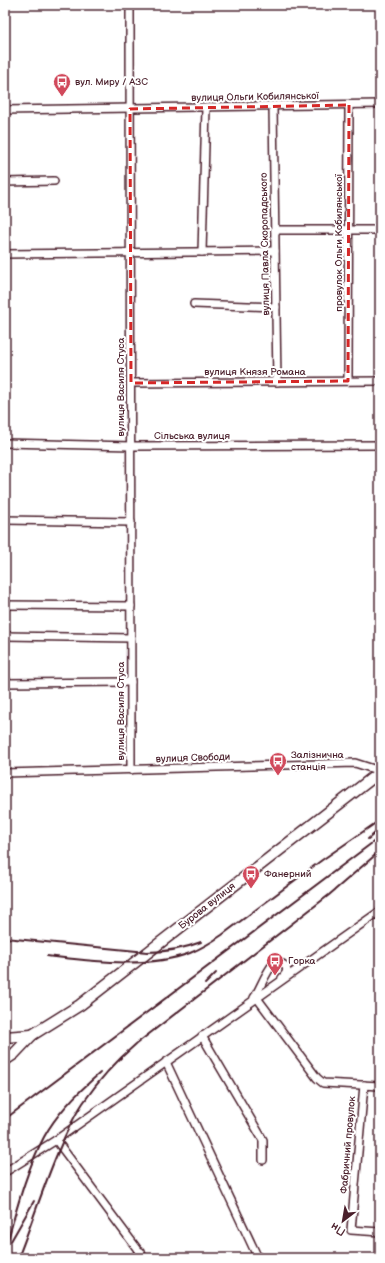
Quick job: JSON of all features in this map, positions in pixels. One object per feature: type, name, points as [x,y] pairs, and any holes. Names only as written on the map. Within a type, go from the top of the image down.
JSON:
[{"type":"main road","name":"Бурова вулиця","points":[[32,1035],[80,1004],[380,772]]},
{"type":"main road","points":[[8,1037],[32,1035]]},
{"type":"main road","points":[[9,1056],[32,1035]]},
{"type":"main road","points":[[8,1037],[16,1040],[18,1043],[18,1046],[9,1056]]},
{"type":"street","name":"вулиця Василя Стуса","points":[[130,5],[131,770]]},
{"type":"street","name":"вулиця Ольги Кобилянської","points":[[5,110],[273,107],[380,104]]},
{"type":"street","name":"провулок Ольги Кобилянської","points":[[348,381],[349,105]]},
{"type":"street","name":"вулиця Павла Скоропадського","points":[[273,107],[276,382]]},
{"type":"street","points":[[202,252],[206,108]]},
{"type":"street","points":[[5,182],[54,181]]},
{"type":"street","points":[[275,230],[380,230]]},
{"type":"street","points":[[5,254],[275,252]]},
{"type":"street","points":[[194,304],[276,307]]},
{"type":"street","name":"вулиця Князя Романа","points":[[131,383],[380,381]]},
{"type":"street","name":"Сільська вулиця","points":[[5,443],[131,446],[380,445]]},
{"type":"street","points":[[5,520],[131,522]]},
{"type":"street","points":[[5,605],[131,606]]},
{"type":"street","points":[[5,636],[131,638]]},
{"type":"street","points":[[5,683],[131,682]]},
{"type":"street","name":"вулиця Свободи","points":[[5,773],[355,763],[380,772]]},
{"type":"street","points":[[5,1172],[56,1140],[380,911]]},
{"type":"street","points":[[254,999],[268,971],[274,963],[280,962],[285,965],[287,969],[284,976],[278,982]]},
{"type":"street","name":"Фабричний провулок","points":[[254,999],[316,1078],[323,1083],[364,1085],[350,1230],[380,1232]]},
{"type":"street","points":[[202,1036],[263,1140],[262,1160]]},
{"type":"street","points":[[166,1062],[258,1258]]},
{"type":"street","points":[[364,1085],[380,1086]]},
{"type":"street","points":[[56,1140],[143,1255],[133,1258]]},
{"type":"highlighted area","points":[[349,105],[348,381],[131,383],[130,109]]},
{"type":"railway","points":[[47,956],[82,960],[138,962],[174,958],[190,953],[207,945],[222,935],[322,860],[380,820]]},
{"type":"railway","points":[[368,839],[380,829]]},
{"type":"railway","points":[[5,1119],[380,837]]},
{"type":"railway","points":[[18,1258],[63,1139],[75,1115],[107,1072],[136,1044],[329,895],[380,851]]},
{"type":"railway","points":[[5,938],[147,952],[174,950],[201,942]]},
{"type":"railway","points":[[205,984],[216,973]]},
{"type":"railway","points":[[5,1250],[31,1164],[44,1137],[55,1119],[84,1087],[100,1073]]},
{"type":"railway","points":[[11,1241],[34,1201]]},
{"type":"place","name":"вул. Миру / АЗС","points":[[62,97]]},
{"type":"place","name":"Залізнична станція","points":[[278,776]]},
{"type":"place","name":"Фанерний","points":[[251,889]]},
{"type":"place","name":"Горка","points":[[275,976]]}]
